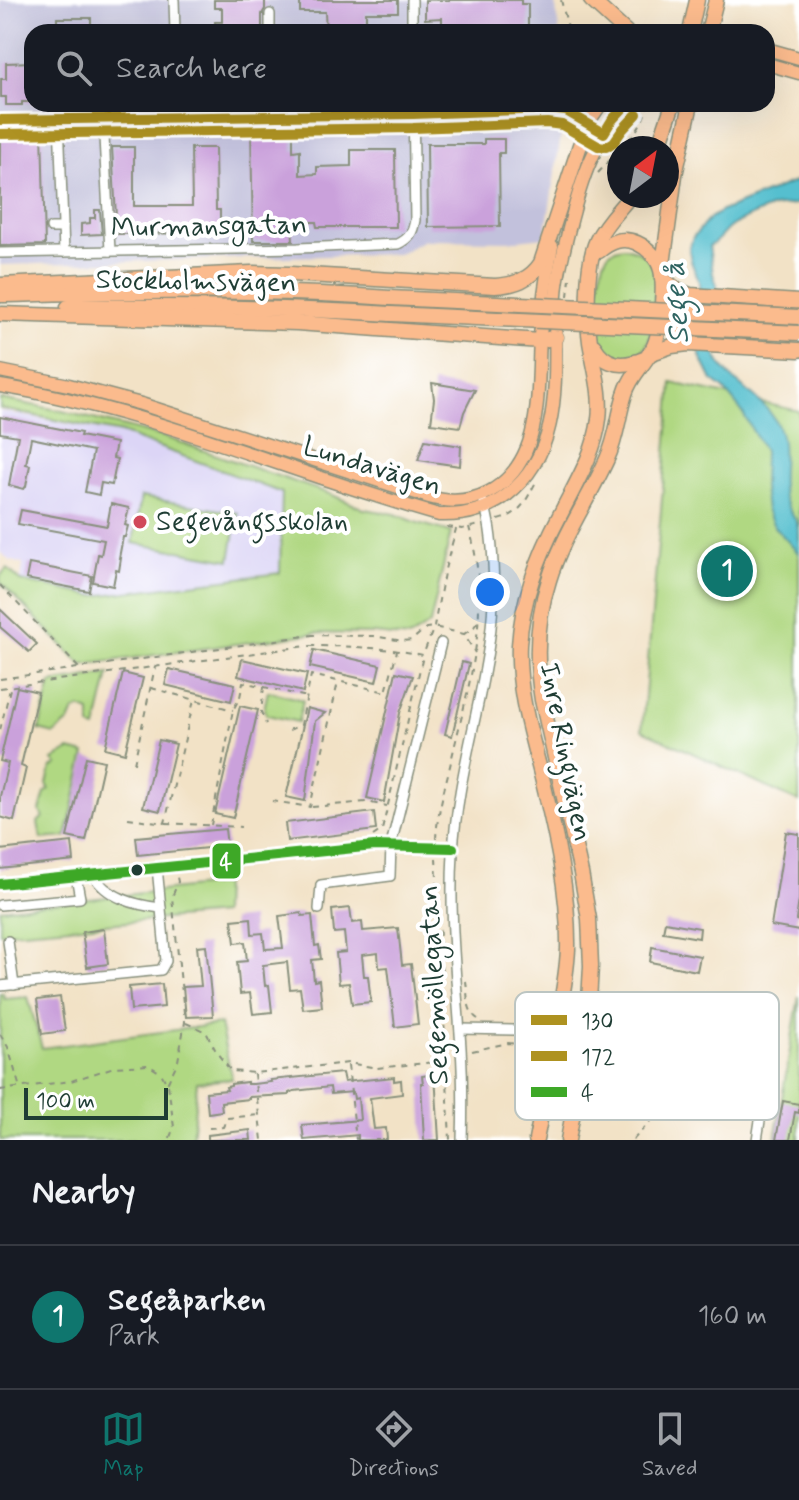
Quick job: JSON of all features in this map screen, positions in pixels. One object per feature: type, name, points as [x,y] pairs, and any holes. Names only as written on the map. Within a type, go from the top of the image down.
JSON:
[{"type":"highway","points":[[591,0],[617,24]]},
{"type":"highway","points":[[692,24],[697,0]]},
{"type":"highway","points":[[710,24],[716,0]]},
{"type":"highway","points":[[662,136],[670,112]]},
{"type":"highway","points":[[648,356],[659,331],[662,275],[675,175],[689,112]]},
{"type":"highway","points":[[0,285],[251,273],[510,285],[530,276],[541,263],[582,139]]},
{"type":"highway","points":[[623,208],[599,236],[594,247],[588,312],[590,339],[597,352],[610,362],[628,365],[672,346],[688,344],[799,350]]},
{"type":"highway","points":[[591,267],[626,208]]},
{"type":"highway","points":[[599,251],[618,240],[635,242],[652,254],[662,275],[677,290],[690,295],[799,302]]},
{"type":"highway","name":"Stockholmsvägen","points":[[0,295],[211,291],[322,293],[799,317]]},
{"type":"highway","name":"Stockholmsvägen","points":[[0,312],[157,306],[327,310],[799,333]]},
{"type":"highway","points":[[0,312],[310,324],[540,341],[556,337]]},
{"type":"highway","name":"Inre Ringvägen","points":[[562,992],[568,949],[567,916],[558,848],[520,682],[520,642],[526,599],[539,559],[589,456],[597,432],[600,397],[590,339]]},
{"type":"highway","name":"Inre Ringvägen","points":[[590,992],[589,919],[542,700],[537,637],[550,576],[608,457],[625,394],[648,356]]},
{"type":"highway","name":"Inre Ringvägen","points":[[536,1140],[540,1120]]},
{"type":"highway","name":"Inre Ringvägen","points":[[568,1140],[572,1120]]},
{"type":"main road","points":[[775,51],[799,58]]},
{"type":"main road","points":[[775,66],[799,73]]},
{"type":"main road","name":"Lundavägen","points":[[0,386],[66,399],[167,426],[439,515],[459,516],[483,502],[510,477],[528,446],[539,393],[543,293],[550,257],[582,139],[596,112]]},
{"type":"main road","name":"Lundavägen","points":[[0,371],[141,404],[446,502],[498,502],[523,481],[542,450],[554,404],[556,295],[568,236],[590,159],[620,112]]},
{"type":"street","points":[[174,0],[175,24]]},
{"type":"street","points":[[412,0],[412,24]]},
{"type":"street","points":[[270,14],[270,24]]},
{"type":"street","points":[[0,120],[236,112]]},
{"type":"street","name":"Murmansgatan","points":[[0,253],[398,244],[413,231],[415,220],[413,112]]},
{"type":"street","points":[[568,112],[604,133]]},
{"type":"street","points":[[103,118],[110,251]]},
{"type":"street","points":[[59,119],[64,252]]},
{"type":"street","points":[[51,228],[63,228]]},
{"type":"street","name":"Segemöllegatan","points":[[462,1140],[460,1029],[453,927],[453,848],[456,811],[487,656],[494,602],[492,552],[483,502]]},
{"type":"street","points":[[319,909],[321,885],[390,876],[391,845],[441,643]]},
{"type":"street","points":[[0,884],[391,845],[453,848]]},
{"type":"street","points":[[0,986],[161,970],[166,961],[157,867]]},
{"type":"street","points":[[93,874],[98,883],[113,895],[161,908]]},
{"type":"street","points":[[0,905],[80,898],[76,876]]},
{"type":"street","points":[[8,941],[14,985]]},
{"type":"street","points":[[460,1029],[515,1030]]},
{"type":"street","points":[[757,1140],[760,1120]]},
{"type":"path","points":[[561,0],[568,24]]},
{"type":"path","points":[[632,136],[645,112]]},
{"type":"path","points":[[595,176],[607,163]]},
{"type":"path","points":[[0,679],[312,635],[412,640],[426,628],[434,627],[464,634],[475,653],[480,619],[477,565],[469,527]]},
{"type":"path","points":[[373,837],[382,830],[456,528]]},
{"type":"path","points":[[0,585],[79,668]]},
{"type":"path","points":[[464,634],[480,619]]},
{"type":"path","points":[[0,688],[306,646],[347,646],[423,655]]},
{"type":"path","points":[[289,730],[301,725],[311,675],[386,692],[397,650]]},
{"type":"path","points":[[134,763],[155,667]]},
{"type":"path","points":[[310,807],[339,681]]},
{"type":"path","points":[[211,825],[233,710],[243,682],[307,697]]},
{"type":"path","points":[[0,730],[11,686]]},
{"type":"path","points":[[264,687],[261,712],[266,724]]},
{"type":"path","points":[[150,688],[233,710]]},
{"type":"path","points":[[165,823],[194,700]]},
{"type":"path","points":[[272,801],[310,807],[366,802],[387,806]]},
{"type":"path","points":[[128,818],[241,827]]},
{"type":"path","points":[[167,1084],[178,1061],[185,1022],[172,897],[178,882],[177,875]]},
{"type":"path","points":[[466,973],[470,1010],[478,1019],[479,1029]]},
{"type":"path","points":[[185,1022],[206,1032],[231,1071],[254,1073],[348,1063],[377,1068],[447,1061]]},
{"type":"path","points":[[0,1034],[8,1047],[20,1088]]},
{"type":"path","points":[[447,1053],[450,1140]]},
{"type":"path","points":[[348,1063],[356,1140]]},
{"type":"path","points":[[0,1090],[71,1081],[114,1067],[148,1065],[161,1073],[167,1084],[174,1127],[169,1140]]},
{"type":"path","points":[[254,1073],[262,1140]]},
{"type":"path","points":[[449,1109],[455,1108]]},
{"type":"path","points":[[209,1128],[223,1127],[227,1118],[260,1115]]},
{"type":"path","points":[[633,1140],[651,1120]]},
{"type":"shaded area","points":[[0,0],[555,0],[558,24],[24,24],[24,112],[563,112],[545,237],[508,241],[424,240],[399,254],[0,265]]},
{"type":"shaded area","name":"Segevångsskolan","points":[[0,411],[121,434],[281,493],[279,572],[93,596],[21,581],[23,564],[9,560],[0,552]]},
{"type":"green space","points":[[624,247],[645,256],[650,262],[655,288],[648,343],[639,354],[619,359],[608,355],[600,346],[596,322],[605,260],[611,251]]},
{"type":"green space","points":[[672,383],[799,411],[799,802],[642,730]]},
{"type":"green space","points":[[0,399],[164,437],[330,494],[364,509],[395,514],[451,532],[430,624],[409,638],[317,633],[82,665],[0,582],[0,576],[7,568],[21,581],[94,596],[280,573],[282,493],[121,433],[0,409]]},
{"type":"green space","points":[[141,497],[238,513],[230,560],[133,543]]},
{"type":"green space","points":[[109,674],[96,729],[90,727],[90,712],[80,708],[54,734],[39,730],[51,683]]},
{"type":"green space","points":[[268,691],[303,700],[298,722],[267,715],[264,709]]},
{"type":"green space","points":[[69,750],[85,754],[66,837],[41,839],[38,822],[43,817],[40,811],[45,793],[49,790],[47,784],[51,768],[57,765],[53,760]]},
{"type":"green space","points":[[223,884],[222,914],[0,933],[0,909]]},
{"type":"green space","points":[[3,993],[4,999],[28,997],[42,1048],[220,1024],[232,1079],[197,1082],[192,1140],[0,1140],[0,994]]},
{"type":"green space","points":[[799,996],[799,1140],[775,1140]]},
{"type":"water","points":[[799,180],[799,203],[774,207],[747,218],[730,227],[709,246],[717,285],[717,359],[729,375],[767,409],[778,427],[782,446],[783,496],[797,523],[799,554],[774,526],[766,510],[764,451],[741,410],[712,380],[700,356],[699,282],[689,249],[693,237],[710,218]]},
{"type":"building","points":[[214,0],[265,0],[262,24],[215,24],[222,22],[222,8],[214,8]]},
{"type":"building","points":[[300,0],[398,0],[398,12],[366,12],[366,24],[326,24],[325,12],[300,12]]},
{"type":"building","points":[[425,0],[521,0],[521,4],[528,4],[528,24],[442,24],[442,18],[425,19]]},
{"type":"building","points":[[57,18],[91,18],[91,24],[57,24]]},
{"type":"building","points":[[24,62],[22,105],[6,105],[6,97],[1,97],[1,79],[6,79],[6,63]]},
{"type":"building","points":[[251,127],[293,127],[293,151],[300,150],[300,175],[317,174],[317,167],[351,166],[351,150],[395,150],[396,227],[317,227],[316,222],[292,222],[293,241],[253,241]]},
{"type":"building","points":[[42,130],[45,245],[0,246],[0,131]]},
{"type":"building","points":[[484,139],[504,139],[504,153],[499,153],[500,226],[428,227],[427,144],[484,144]]},
{"type":"building","points":[[112,147],[134,147],[134,206],[192,206],[191,148],[215,148],[216,210],[220,210],[220,233],[117,234]]},
{"type":"building","points":[[95,210],[100,210],[102,234],[81,235],[81,224],[90,223],[90,218],[95,218]]},
{"type":"building","points":[[432,383],[475,390],[460,427],[431,423]]},
{"type":"building","points":[[0,417],[116,443],[113,458],[117,459],[112,485],[101,483],[99,495],[85,492],[93,451],[31,438],[26,486],[24,489],[9,485],[18,436],[0,433]]},
{"type":"building","points":[[425,440],[461,446],[460,466],[418,460]]},
{"type":"building","points":[[111,504],[129,508],[119,571],[116,570],[113,586],[93,582],[104,540],[18,524],[21,510],[107,526]]},
{"type":"building","points":[[29,564],[92,576],[89,591],[26,579]]},
{"type":"building","points":[[0,609],[37,644],[29,652],[0,627]]},
{"type":"building","points":[[314,650],[380,665],[376,682],[310,667]]},
{"type":"building","points":[[242,659],[307,674],[303,692],[238,676]]},
{"type":"building","points":[[462,662],[469,664],[452,736],[445,734]]},
{"type":"building","points":[[169,669],[235,684],[231,701],[165,685]]},
{"type":"building","points":[[396,672],[413,676],[400,713],[384,802],[367,798]]},
{"type":"building","points":[[123,673],[143,678],[125,753],[105,748]]},
{"type":"building","points":[[17,687],[38,692],[21,766],[26,768],[14,821],[0,817],[0,796],[8,763],[0,761]]},
{"type":"building","points":[[240,706],[258,710],[233,818],[215,814]]},
{"type":"building","points":[[307,708],[325,713],[315,721],[305,801],[286,797]]},
{"type":"building","points":[[159,740],[176,744],[160,811],[143,807]]},
{"type":"building","points":[[86,757],[104,761],[86,841],[67,837]]},
{"type":"building","points":[[374,812],[376,830],[287,841],[285,823]]},
{"type":"building","points":[[225,829],[227,846],[138,855],[136,837]]},
{"type":"building","points":[[786,832],[799,834],[796,920],[799,921],[799,931],[771,926]]},
{"type":"building","points":[[72,842],[74,861],[0,869],[0,850]]},
{"type":"building","points":[[350,908],[352,923],[362,922],[363,931],[398,928],[402,965],[411,964],[418,1024],[395,1027],[388,967],[379,968],[378,953],[362,955],[371,1002],[352,1004],[349,983],[339,984],[336,953],[346,952],[344,932],[334,933],[332,910]]},
{"type":"building","points":[[301,913],[302,916],[312,915],[315,946],[319,945],[321,959],[312,960],[314,981],[319,980],[322,1007],[303,1009],[300,988],[290,989],[287,962],[263,965],[272,1012],[253,1014],[250,993],[240,994],[237,962],[247,961],[245,942],[235,943],[232,920],[251,918],[252,934],[263,933],[265,949],[283,948],[279,916]]},
{"type":"building","points":[[665,922],[700,928],[699,938],[663,932]]},
{"type":"building","points":[[104,929],[108,964],[87,967],[82,932]]},
{"type":"building","points":[[206,945],[213,1016],[186,1017],[183,987],[201,986],[197,946]]},
{"type":"building","points":[[652,947],[700,956],[697,971],[650,962]]},
{"type":"building","points":[[162,984],[164,1007],[131,1010],[129,987]]},
{"type":"building","points":[[60,997],[65,1031],[42,1034],[37,1000]]},
{"type":"building","points":[[342,1073],[344,1082],[394,1077],[394,1081],[401,1080],[402,1094],[370,1098],[374,1129],[386,1128],[387,1140],[358,1140],[358,1135],[304,1140],[302,1125],[360,1120],[358,1098],[354,1099],[353,1092],[331,1094],[330,1087],[221,1102],[222,1111],[208,1113],[206,1092],[227,1090],[226,1087],[231,1084]]},
{"type":"building","points":[[435,1074],[439,1140],[424,1140],[422,1076]]},
{"type":"building","points":[[783,1101],[799,1104],[799,1113],[795,1112],[790,1140],[776,1140]]},
{"type":"building","points":[[250,1130],[251,1140],[208,1140],[208,1135]]},
{"type":"transit line","name":"130","points":[[0,120],[467,112]]},
{"type":"transit line","name":"130","points":[[568,112],[604,133],[620,112]]},
{"type":"transit line","name":"172","points":[[0,134],[547,123],[562,125],[598,146],[606,147],[614,142],[637,114]]},
{"type":"transit line","name":"4","points":[[0,884],[374,846],[453,848]]},
{"type":"place","name":"Segevångsskolan","points":[[140,522]]},
{"type":"place","name":"Segeåparken","points":[[727,571]]},
{"type":"water label","name":"Sege å","points":[[677,303]]}]
